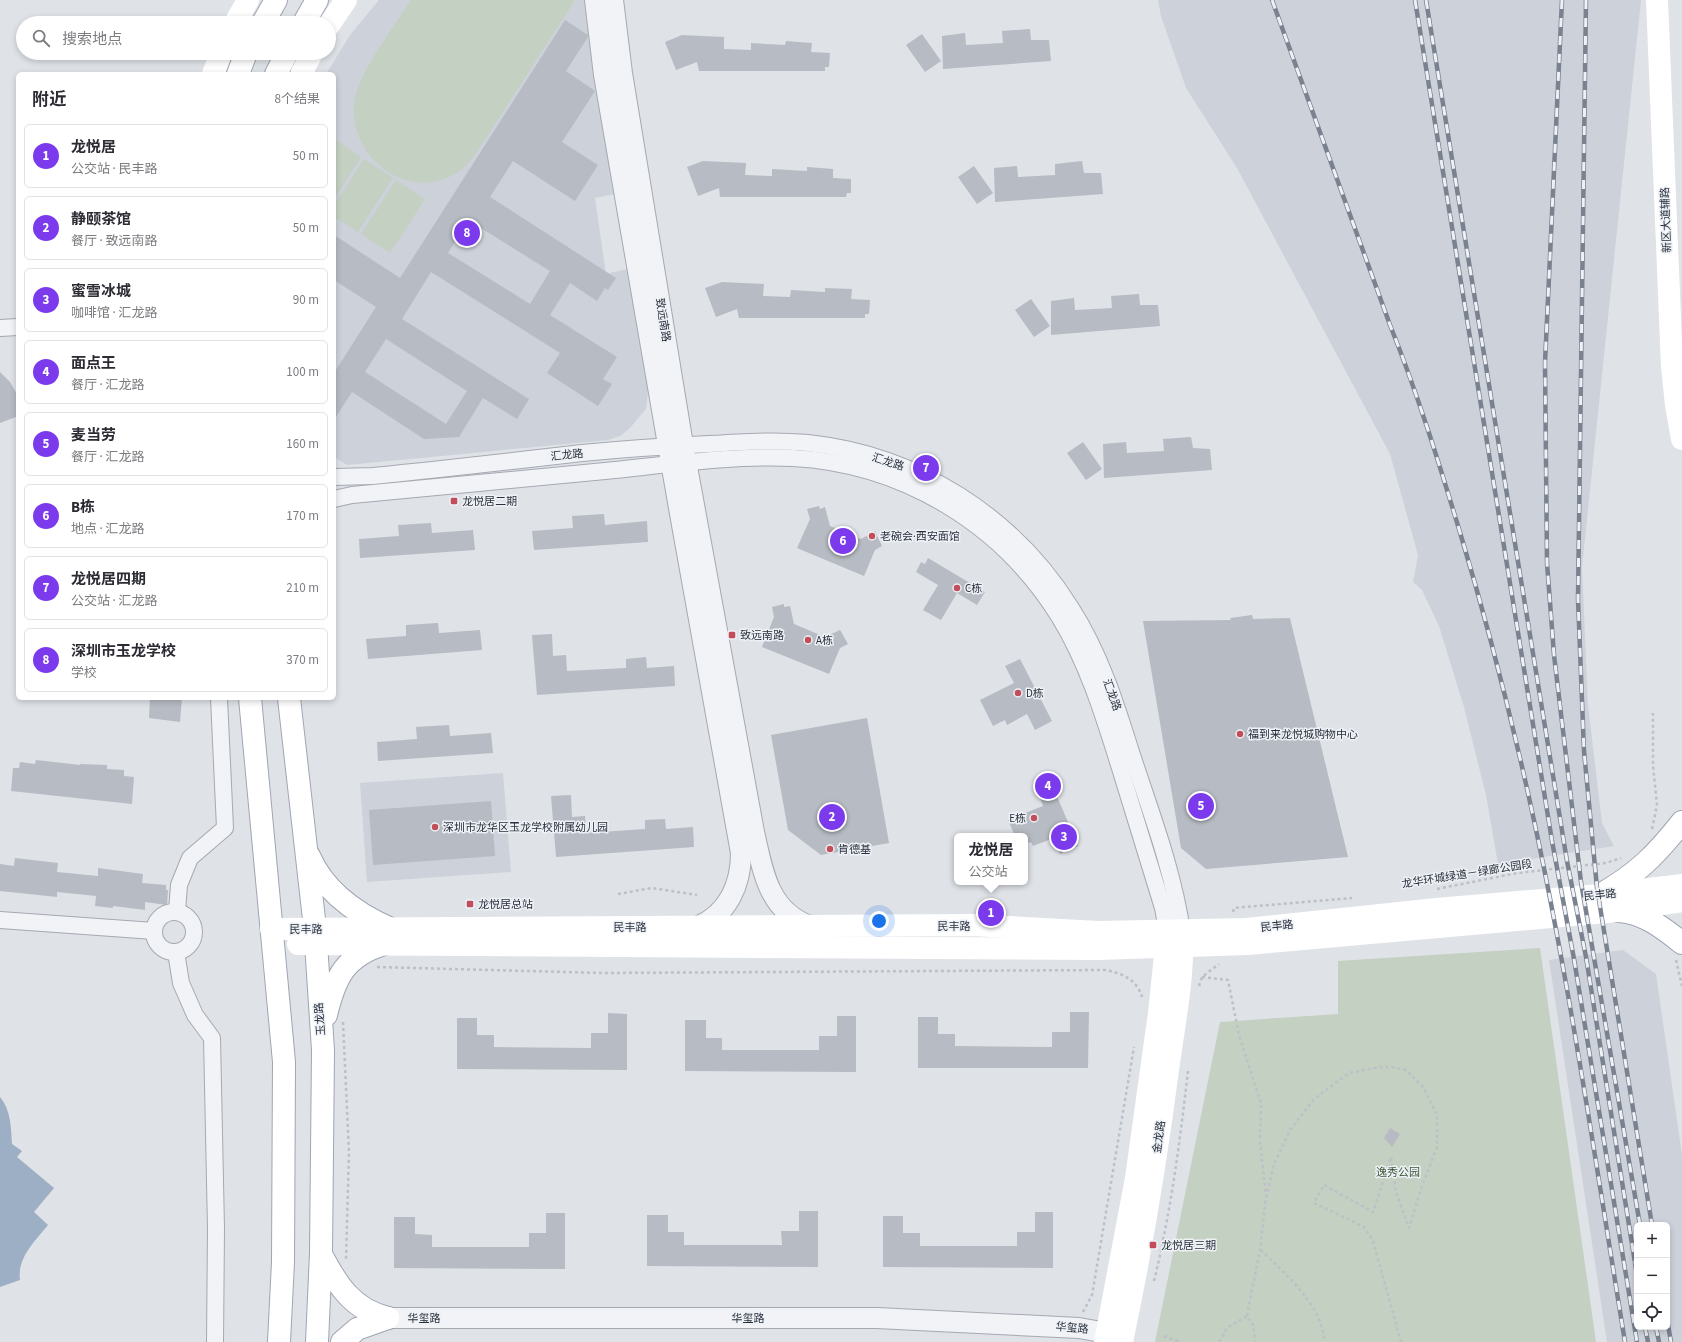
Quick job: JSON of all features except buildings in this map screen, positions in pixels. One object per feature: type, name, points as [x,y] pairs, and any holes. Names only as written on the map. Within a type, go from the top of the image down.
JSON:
[{"type":"main road","points":[[239,16],[248,0]]},
{"type":"main road","points":[[267,16],[276,0]]},
{"type":"main road","points":[[308,16],[317,0]]},
{"type":"main road","points":[[335,16],[346,0]]},
{"type":"main road","name":"新区大道辅路","points":[[1656,0],[1672,367],[1676,405],[1682,439]]},
{"type":"main road","points":[[214,72],[218,60]]},
{"type":"main road","points":[[239,72],[243,60]]},
{"type":"main road","points":[[277,72],[283,60]]},
{"type":"main road","points":[[302,72],[308,60]]},
{"type":"main road","points":[[250,700],[284,1062],[283,1262],[279,1342]]},
{"type":"main road","name":"玉龙路","points":[[289,700],[315,936],[322,1036],[321,1253],[317,1342]]},
{"type":"main road","points":[[1600,895],[1645,865],[1659,851],[1682,822]]},
{"type":"main road","points":[[304,843],[315,870],[332,890],[387,936],[362,953],[343,971],[332,990],[322,1036]]},
{"type":"main road","name":"民丰路","points":[[272,936],[387,936],[1090,949],[1246,929],[1437,909],[1600,895],[1682,885]]},
{"type":"main road","name":"民丰路","points":[[387,936],[697,927],[973,926],[1098,932],[1248,944],[1618,911],[1682,901]]},
{"type":"main road","points":[[1618,911],[1631,912],[1645,918],[1678,950]]},
{"type":"main road","name":"金龙路","points":[[1111,1339],[1153,1179],[1175,1015],[1175,939]]},
{"type":"main road","points":[[321,1253],[338,1285],[348,1297],[369,1312],[388,1318]]},
{"type":"main road","points":[[342,1342],[357,1329],[388,1318]]},
{"type":"street","name":"致远南路","points":[[595,0],[604,75],[678,455],[761,862],[774,897],[780,908],[799,922],[810,926]]},
{"type":"street","name":"致远南路","points":[[613,0],[622,73],[678,455],[741,853],[741,869],[736,886],[729,900],[710,922],[697,927]]},
{"type":"street","points":[[0,328],[16,327]]},
{"type":"street","name":"汇龙路","points":[[336,499],[360,494],[782,442],[808,443],[859,453],[911,469],[938,482],[989,516],[1011,534],[1032,555],[1059,589],[1089,638],[1114,698],[1172,881],[1175,939]]},
{"type":"street","name":"汇龙路","points":[[336,478],[373,476],[624,449],[678,455]]},
{"type":"street","points":[[177,911],[179,885],[190,858],[225,828],[220,700]]},
{"type":"street","points":[[177,911],[184,914],[192,921],[194,935],[193,941],[187,948],[176,952],[164,950],[155,939],[154,931],[158,919],[164,914],[177,911]]},
{"type":"street","points":[[0,920],[154,931]]},
{"type":"street","points":[[176,952],[181,983],[195,1015],[212,1038],[216,1229],[215,1342]]},
{"type":"street","name":"华玺路","points":[[388,1318],[877,1318],[1079,1328],[1111,1339]]},
{"type":"path","points":[[1650,832],[1657,805],[1653,765],[1654,713]]},
{"type":"path","name":"龙华环城绿道－绿廊公园段","points":[[1434,890],[1517,873],[1606,863],[1626,856]]},
{"type":"path","points":[[618,894],[652,888],[697,895]]},
{"type":"path","points":[[1233,914],[1234,908],[1357,898]]},
{"type":"path","points":[[1678,950],[1678,963],[1682,986]]},
{"type":"path","points":[[1198,989],[1202,977],[1212,968],[1223,962]]},
{"type":"path","points":[[374,967],[604,973],[1104,970],[1119,973],[1132,981],[1140,991],[1142,1000],[1147,1000]]},
{"type":"path","points":[[1202,977],[1228,980],[1239,1035],[1261,1103],[1260,1142],[1266,1198]]},
{"type":"path","points":[[342,1015],[349,1159],[346,1268]]},
{"type":"path","points":[[1082,1316],[1084,1308],[1092,1295],[1134,1047]]},
{"type":"path","points":[[1153,1287],[1165,1237],[1178,1159],[1188,1066]]},
{"type":"path","points":[[1255,1342],[1253,1325],[1248,1316],[1260,1249],[1266,1198],[1274,1164],[1290,1130],[1314,1099],[1349,1073],[1379,1067],[1392,1067],[1406,1070],[1423,1087],[1437,1116],[1437,1147],[1421,1189],[1409,1228],[1396,1192],[1391,1157],[1373,1212],[1324,1185],[1314,1203],[1364,1228],[1373,1241],[1401,1342]]},
{"type":"path","points":[[1260,1249],[1295,1285],[1315,1311],[1324,1335],[1324,1342]]},
{"type":"path","points":[[1219,1342],[1227,1328],[1248,1316]]},
{"type":"path","points":[[1164,1336],[1181,1342]]},
{"type":"shaded area","points":[[379,0],[588,0],[620,193],[595,198],[606,274],[627,269],[649,383],[646,409],[629,429],[620,436],[608,440],[347,465],[336,458],[336,72],[327,72],[350,35]]},
{"type":"shaded area","points":[[1158,0],[1641,0],[1582,567],[1588,705],[1602,823],[1614,846],[1498,864],[1486,795],[1464,707],[1439,626],[1422,590],[1413,582],[1418,555],[1390,454],[1237,168],[1186,88],[1161,16]]},
{"type":"shaded area","name":"深圳市龙华区玉龙学校附属幼儿园","points":[[503,773],[511,872],[367,882],[360,783]]},
{"type":"shaded area","points":[[1623,950],[1656,974],[1682,1155],[1682,1342],[1607,1342],[1549,960]]},
{"type":"green space","points":[[411,0],[575,0],[471,160],[458,172],[439,181],[420,183],[402,179],[386,170],[372,158],[361,142],[355,123],[354,103],[362,78],[369,64]]},
{"type":"green space","points":[[336,140],[361,157],[336,196]]},
{"type":"green space","points":[[364,159],[393,178],[358,232],[336,218],[336,203]]},
{"type":"green space","points":[[396,180],[425,199],[390,253],[361,234]]},
{"type":"green space","name":"逸秀公园","points":[[1540,948],[1596,1342],[1155,1342],[1220,1022],[1338,1014],[1338,961]]},
{"type":"water","points":[[0,1097],[4,1102],[8,1113],[11,1126],[12,1144],[22,1151],[17,1157],[54,1188],[34,1212],[48,1225],[24,1257],[21,1264],[20,1280],[0,1287]]},
{"type":"railway","points":[[1272,0],[1418,401],[1476,586],[1506,700],[1536,830],[1565,976],[1625,1342]]},
{"type":"railway","points":[[1415,0],[1552,841],[1574,959],[1637,1342]]},
{"type":"railway","points":[[1426,0],[1567,861],[1586,957],[1634,1258]]},
{"type":"railway","points":[[1562,0],[1545,363],[1547,563],[1554,655],[1581,882],[1639,1222]]},
{"type":"railway","points":[[1586,0],[1578,599],[1584,751],[1597,888],[1652,1222]]},
{"type":"railway","points":[[1646,1330],[1648,1342]]},
{"type":"railway","points":[[1657,1330],[1659,1342]]},
{"type":"railway","points":[[1669,1330],[1671,1342]]},
{"type":"place","name":"深圳市玉龙学校","points":[[467,233]]},
{"type":"place","name":"龙悦居四期","points":[[926,468]]},
{"type":"place","name":"龙悦居二期","points":[[454,501]]},
{"type":"place","name":"老碗会·西安面馆","points":[[872,536]]},
{"type":"place","name":"B栋","points":[[843,541]]},
{"type":"place","name":"C栋","points":[[957,588]]},
{"type":"place","name":"致远南路","points":[[732,635]]},
{"type":"place","name":"A栋","points":[[808,640]]},
{"type":"place","name":"D栋","points":[[1018,693]]},
{"type":"place","name":"福到来龙悦城购物中心","points":[[1240,734]]},
{"type":"place","name":"面点王","points":[[1048,786]]},
{"type":"place","name":"麦当劳","points":[[1201,806]]},
{"type":"place","name":"静颐茶馆","points":[[832,817]]},
{"type":"place","name":"E栋","points":[[1034,818]]},
{"type":"place","name":"深圳市龙华区玉龙学校附属幼儿园","points":[[435,827]]},
{"type":"place","name":"蜜雪冰城","points":[[1064,837]]},
{"type":"place","name":"肯德基","points":[[830,849]]},
{"type":"place","name":"龙悦居总站","points":[[470,904]]},
{"type":"place","name":"龙悦居","points":[[991,913]]},
{"type":"place","name":"龙悦居三期","points":[[1153,1245]]}]
